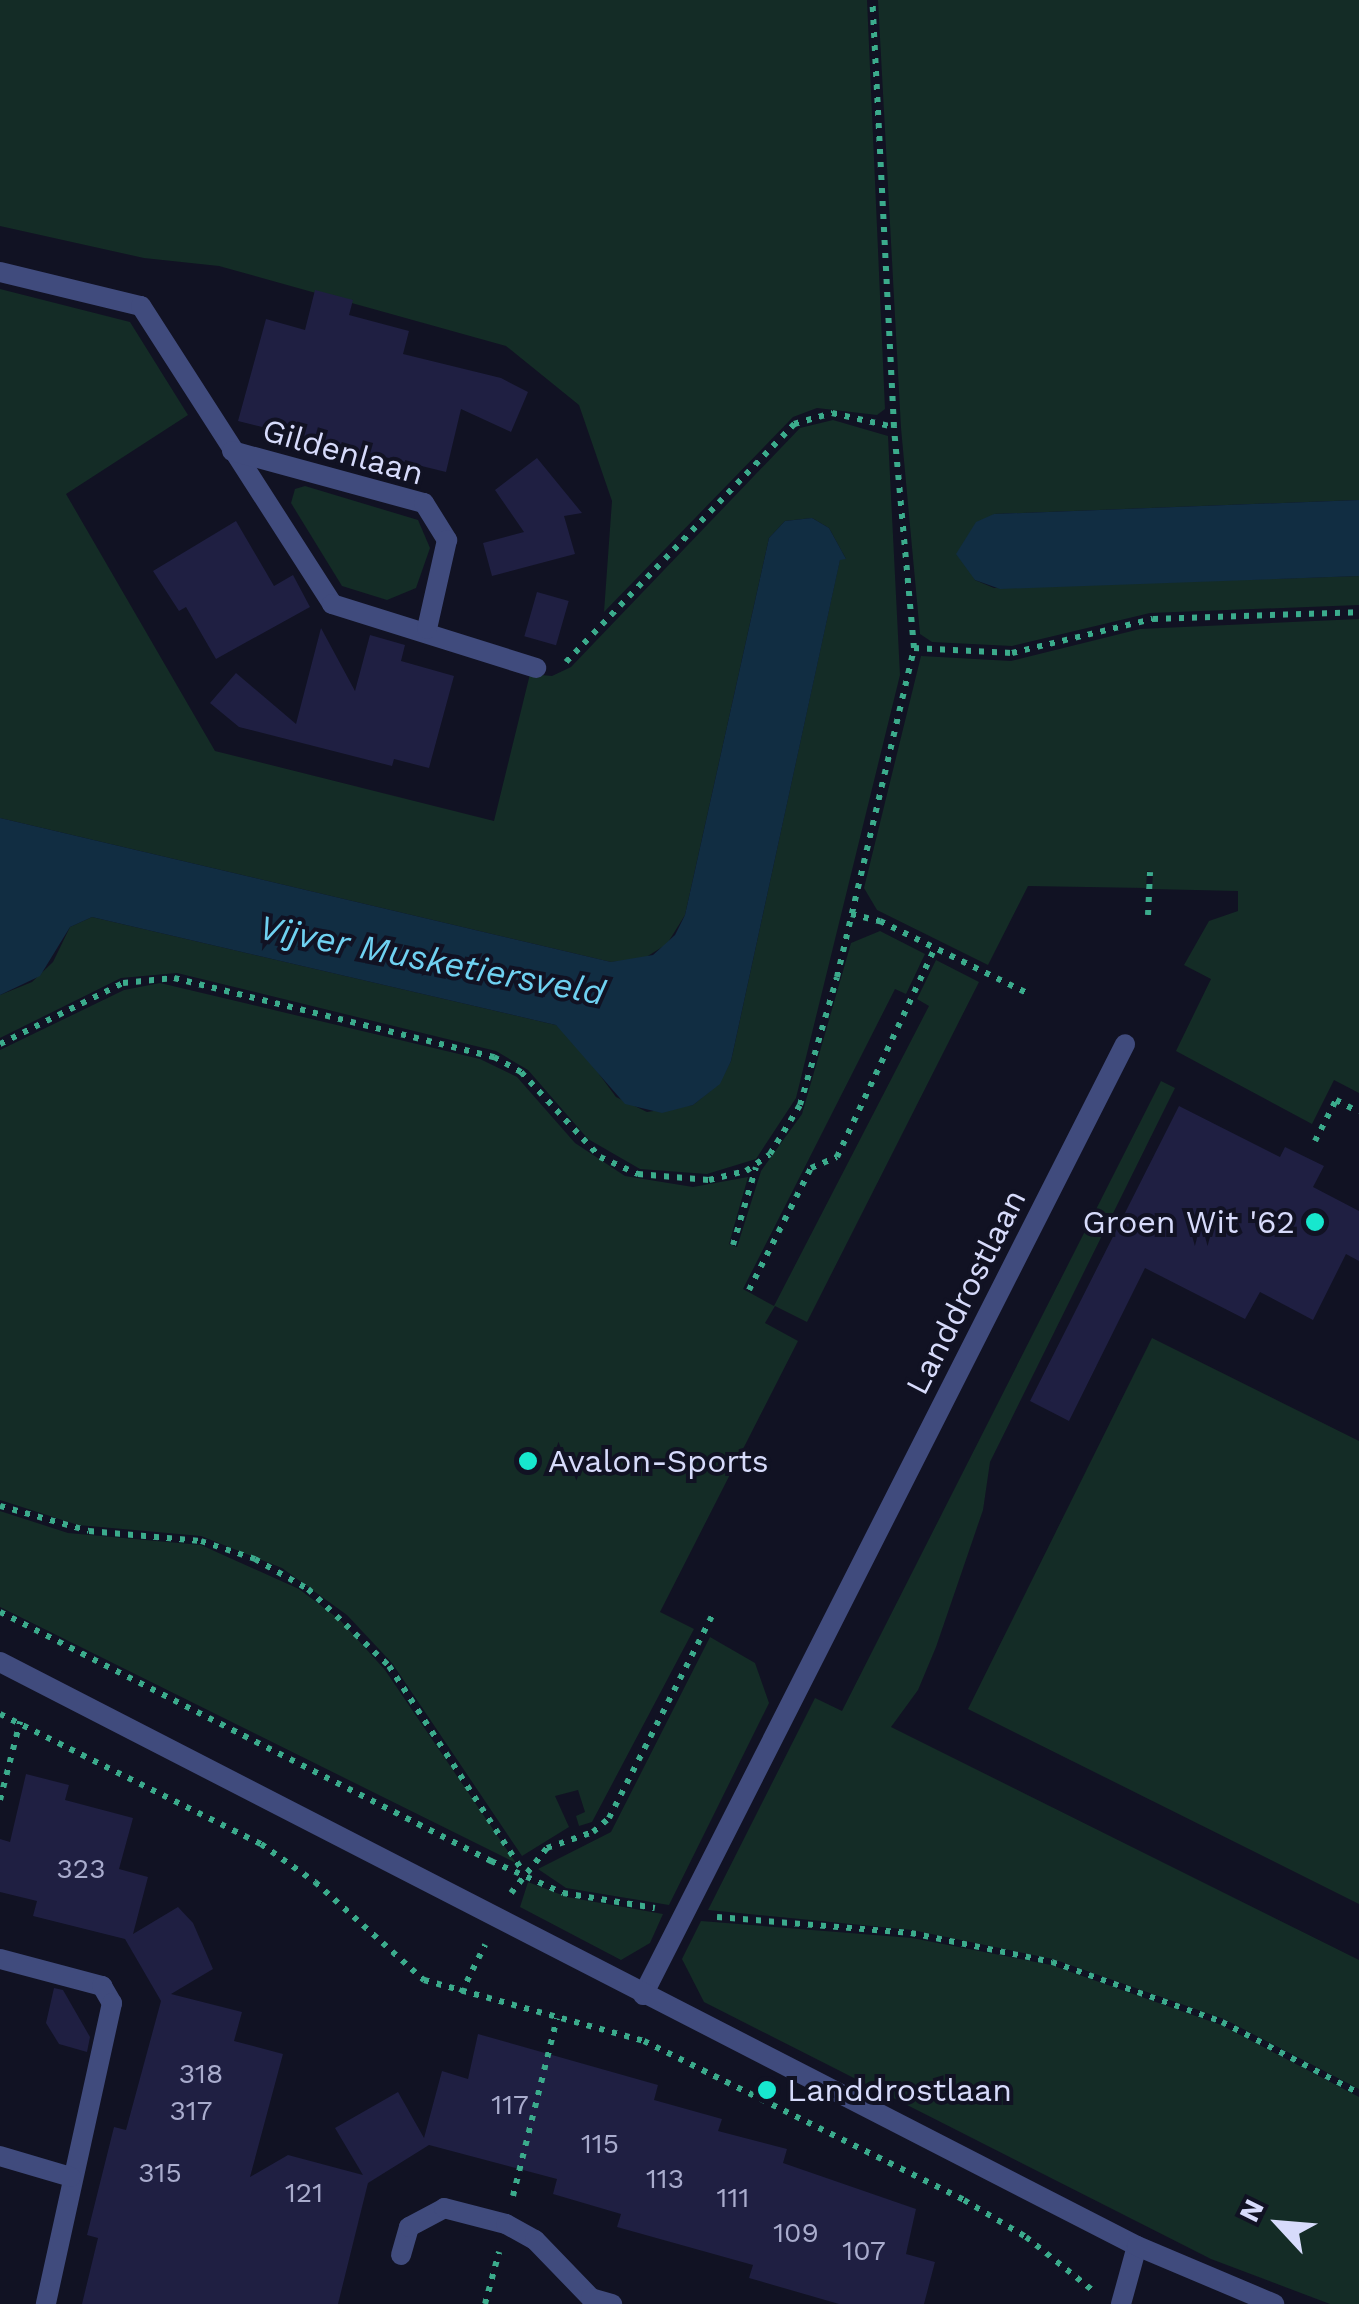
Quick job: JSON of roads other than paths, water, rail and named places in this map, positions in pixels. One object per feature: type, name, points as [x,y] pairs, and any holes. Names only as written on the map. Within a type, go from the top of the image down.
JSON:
[{"type":"street","name":"Gildenlaan","points":[[0,272],[141,306],[332,604],[427,629],[536,668]]},
{"type":"street","name":"Gildenlaan","points":[[232,451],[424,504],[446,540],[427,629]]},
{"type":"street","name":"Landdrostlaan","points":[[643,1995],[1126,1044]]},
{"type":"street","points":[[0,1662],[1137,2246],[1274,2304]]},
{"type":"street","points":[[0,1679],[95,1711]]},
{"type":"street","points":[[0,1959],[102,1986],[112,2004],[46,2304]]},
{"type":"street","points":[[0,2156],[72,2177]]},
{"type":"street","points":[[401,2255],[409,2227],[444,2208],[506,2224],[535,2240],[590,2298],[612,2304]]},
{"type":"street","points":[[1113,2301],[1137,2246]]},
{"type":"water","points":[[1359,500],[1359,576],[1000,589],[975,580],[956,554],[976,522],[994,514]]},
{"type":"water","name":"Vijver Musketiersveld","points":[[812,518],[829,528],[846,559],[840,560],[731,1061],[720,1084],[693,1105],[662,1113],[625,1104],[556,1025],[92,917],[70,927],[40,976],[0,995],[0,818],[611,962],[653,955],[675,935],[685,915],[769,538],[785,521]]},
{"type":"place","name":"Groen Wit '62","points":[[1315,1222]]},
{"type":"place","name":"Avalon-Sports","points":[[528,1461]]},
{"type":"place","name":"Landdrostlaan","points":[[767,2090]]}]
